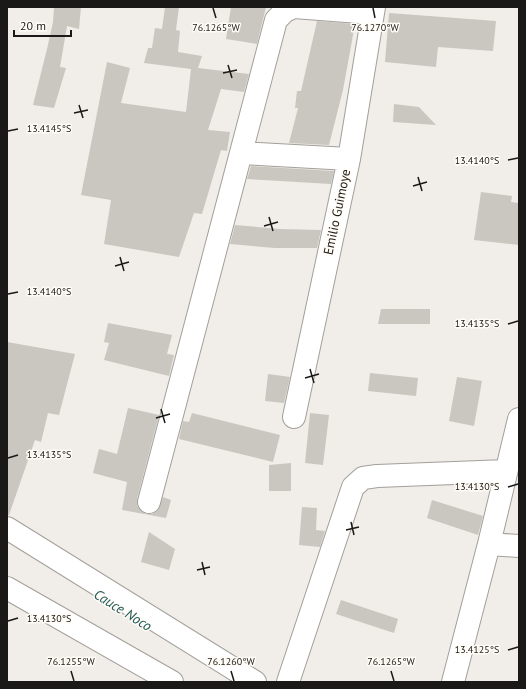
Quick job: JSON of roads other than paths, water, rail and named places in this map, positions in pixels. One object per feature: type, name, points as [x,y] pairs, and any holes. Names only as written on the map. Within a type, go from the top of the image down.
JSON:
[{"type":"street","points":[[149,502],[276,20],[285,11],[294,7],[373,10]]},
{"type":"street","name":"Emilio Guimoye","points":[[294,417],[348,159],[373,10]]},
{"type":"street","points":[[241,153],[348,159]]},
{"type":"street","points":[[454,682],[519,419]]},
{"type":"street","points":[[288,682],[353,487],[363,478],[377,476],[506,470]]},
{"type":"street","points":[[7,528],[255,682]]},
{"type":"street","points":[[489,544],[519,546]]},
{"type":"street","points":[[7,588],[172,682]]},
{"type":"water label","name":"Cauce Noco","points":[[123,610]]}]
